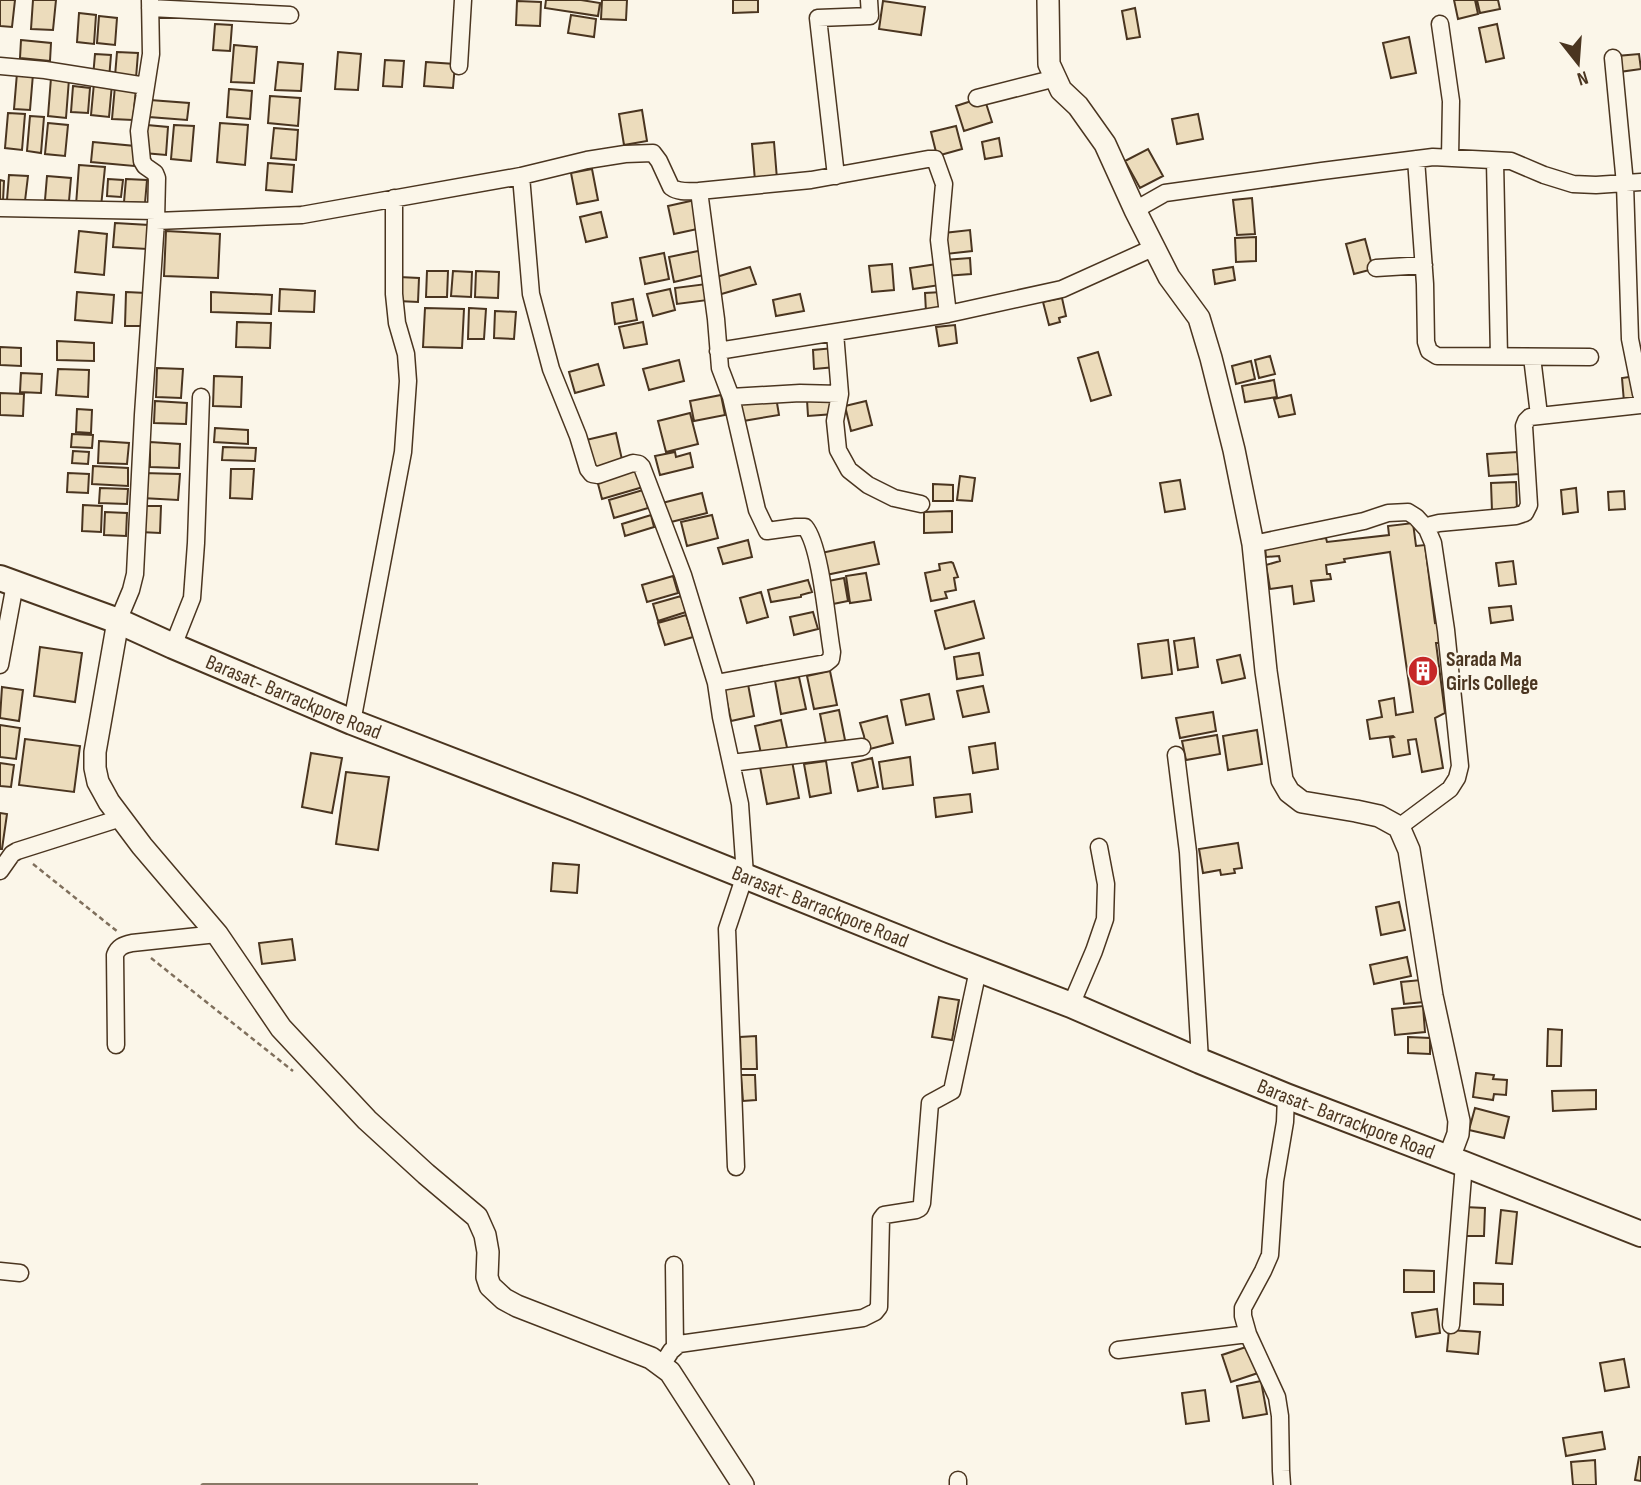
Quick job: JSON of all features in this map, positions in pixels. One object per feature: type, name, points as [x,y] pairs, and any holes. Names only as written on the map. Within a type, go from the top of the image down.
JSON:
[{"type":"main road","name":"Barasat- Barrackpore Road","points":[[8,581],[118,621],[352,722],[745,875],[1071,1005],[1286,1096],[1641,1234]]},
{"type":"street","points":[[458,66],[463,0]]},
{"type":"street","points":[[836,176],[818,18],[870,16],[869,0]]},
{"type":"street","points":[[1048,0],[1049,64],[1061,90],[1077,106],[1105,144],[1169,277],[1199,318],[1234,450],[1253,544],[1266,671],[1282,780],[1289,792],[1302,802],[1379,816],[1399,827],[1409,850],[1432,996],[1459,1121],[1451,1325]]},
{"type":"street","points":[[290,15],[150,4],[150,54],[139,131],[142,162],[156,173],[157,178],[135,574],[118,621],[94,752],[98,782],[109,802],[142,846],[218,934],[281,1028],[367,1120],[477,1217],[485,1235],[488,1252],[487,1277],[490,1286],[517,1306],[651,1358],[662,1365],[670,1372],[743,1485]]},
{"type":"street","points":[[1440,24],[1451,101],[1450,158]]},
{"type":"street","points":[[1613,58],[1633,183],[1630,339],[1641,394]]},
{"type":"street","points":[[0,66],[45,70],[146,86]]},
{"type":"street","points":[[978,98],[1056,78]]},
{"type":"street","points":[[0,208],[156,216],[302,215],[522,176],[587,159],[644,152],[653,153],[659,160],[671,187],[684,191],[811,180],[935,159],[944,184],[939,240],[948,314]]},
{"type":"street","points":[[1135,210],[1165,193],[1433,157],[1511,162],[1573,184],[1633,183]]},
{"type":"street","points":[[1416,159],[1424,265],[1426,342],[1429,351],[1437,356],[1590,357]]},
{"type":"street","points":[[1494,161],[1499,356]]},
{"type":"street","points":[[522,176],[531,294],[551,369],[588,469],[592,474],[598,475],[633,463],[642,467],[683,575],[716,683],[740,804],[745,875],[727,929],[737,1167]]},
{"type":"street","points":[[699,191],[720,368],[731,397],[757,510],[767,531],[805,527],[810,533],[818,563],[832,652],[831,659],[826,663],[716,683]]},
{"type":"street","points":[[352,722],[403,452],[408,381],[406,354],[397,323],[394,294],[394,198]]},
{"type":"street","points":[[718,351],[948,314],[1062,289],[1155,247]]},
{"type":"street","points":[[1376,268],[1424,265]]},
{"type":"street","points":[[835,333],[841,394],[835,421],[838,450],[849,470],[869,485],[894,498],[921,504]]},
{"type":"street","points":[[1532,357],[1539,415]]},
{"type":"street","points":[[731,397],[800,393],[841,394]]},
{"type":"street","points":[[173,646],[191,598],[196,543],[201,397]]},
{"type":"street","points":[[1427,529],[1439,523],[1525,513],[1528,505],[1524,426],[1530,417],[1641,405]]},
{"type":"street","points":[[1253,544],[1363,521],[1388,513],[1408,512],[1427,529],[1433,543],[1446,630],[1460,766],[1450,789],[1399,827]]},
{"type":"street","points":[[0,664],[8,581]]},
{"type":"street","points":[[731,763],[862,747]]},
{"type":"street","points":[[1176,755],[1188,852],[1200,1061]]},
{"type":"street","points":[[0,871],[17,851],[121,818]]},
{"type":"street","points":[[1071,1005],[1105,919],[1106,884],[1099,848]]},
{"type":"street","points":[[116,1045],[117,949],[132,943],[218,934]]},
{"type":"street","points":[[662,1365],[679,1344],[863,1318],[876,1312],[879,1307],[881,1219],[884,1215],[916,1210],[922,1203],[930,1102],[952,1091],[978,970]]},
{"type":"street","points":[[1282,1485],[1277,1397],[1248,1334],[1243,1308],[1270,1255],[1275,1181],[1285,1122],[1286,1096]]},
{"type":"street","points":[[674,1265],[675,1347]]},
{"type":"street","points":[[0,1271],[20,1273]]},
{"type":"street","points":[[1118,1350],[1248,1334]]},
{"type":"path","points":[[33,863],[119,932]]},
{"type":"path","points":[[152,958],[292,1070]]},
{"type":"shaded area","points":[[477,1484],[477,1485],[201,1485]]},
{"type":"building","points":[[0,0],[15,0],[12,27],[0,26]]},
{"type":"building","points":[[33,0],[56,0],[53,30],[31,29]]},
{"type":"building","points":[[546,0],[600,3],[598,16],[545,8]]},
{"type":"building","points":[[602,0],[627,0],[626,20],[601,19]]},
{"type":"building","points":[[733,0],[758,0],[758,12],[733,13]]},
{"type":"building","points":[[1454,0],[1475,0],[1478,14],[1458,19]]},
{"type":"building","points":[[1477,0],[1498,0],[1500,9],[1480,13]]},
{"type":"building","points":[[517,1],[541,2],[540,26],[516,25]]},
{"type":"building","points":[[883,1],[925,7],[921,35],[879,29]]},
{"type":"building","points":[[1135,8],[1140,37],[1127,39],[1122,11]]},
{"type":"building","points":[[79,13],[96,15],[94,44],[77,42]]},
{"type":"building","points":[[571,15],[596,19],[594,37],[568,33]]},
{"type":"building","points":[[99,16],[117,18],[115,45],[97,43]]},
{"type":"building","points":[[215,24],[232,25],[230,51],[213,50]]},
{"type":"building","points":[[1497,24],[1504,58],[1486,62],[1479,28]]},
{"type":"building","points":[[1409,37],[1416,73],[1391,78],[1383,43]]},
{"type":"building","points":[[21,40],[51,43],[50,61],[20,58]]},
{"type":"building","points":[[234,45],[257,47],[254,83],[231,82]]},
{"type":"building","points":[[117,52],[138,53],[136,78],[115,76]]},
{"type":"building","points":[[338,52],[361,54],[358,90],[335,89]]},
{"type":"building","points":[[95,54],[111,55],[109,79],[93,77]]},
{"type":"building","points":[[1639,54],[1641,69],[1619,72],[1617,56]]},
{"type":"building","points":[[385,60],[404,61],[402,87],[383,86]]},
{"type":"building","points":[[278,62],[303,64],[301,91],[275,90]]},
{"type":"building","points":[[426,62],[455,64],[453,88],[424,86]]},
{"type":"building","points":[[17,73],[33,74],[30,110],[14,109]]},
{"type":"building","points":[[51,78],[69,79],[66,118],[48,116]]},
{"type":"building","points":[[94,83],[112,84],[109,117],[91,115]]},
{"type":"building","points":[[73,86],[90,88],[88,113],[71,112]]},
{"type":"building","points":[[115,86],[136,88],[133,120],[112,119]]},
{"type":"building","points":[[229,89],[252,91],[250,119],[227,117]]},
{"type":"building","points":[[270,96],[300,98],[298,126],[268,123]]},
{"type":"building","points":[[984,97],[992,122],[964,131],[956,106]]},
{"type":"building","points":[[150,100],[189,103],[187,120],[149,117]]},
{"type":"building","points":[[642,110],[647,141],[624,145],[619,114]]},
{"type":"building","points":[[8,113],[25,114],[22,150],[5,148]]},
{"type":"building","points":[[1198,114],[1203,139],[1177,144],[1172,119]]},
{"type":"building","points":[[30,116],[44,117],[41,153],[27,151]]},
{"type":"building","points":[[48,123],[68,125],[65,156],[45,154]]},
{"type":"building","points":[[220,123],[248,125],[245,165],[217,162]]},
{"type":"building","points":[[147,125],[168,127],[166,155],[144,153]]},
{"type":"building","points":[[174,125],[194,126],[191,161],[171,159]]},
{"type":"building","points":[[956,126],[962,149],[937,156],[931,132]]},
{"type":"building","points":[[274,128],[298,130],[296,160],[271,158]]},
{"type":"building","points":[[999,138],[1002,156],[985,159],[982,142]]},
{"type":"building","points":[[93,142],[135,146],[134,166],[91,162]]},
{"type":"building","points":[[774,142],[777,179],[755,181],[752,144]]},
{"type":"building","points":[[1148,149],[1163,176],[1140,188],[1125,161]]},
{"type":"building","points":[[268,163],[294,165],[292,192],[266,190]]},
{"type":"building","points":[[79,165],[105,167],[101,207],[76,205]]},
{"type":"building","points":[[592,169],[598,200],[577,204],[571,173]]},
{"type":"building","points":[[9,175],[28,176],[25,201],[7,200]]},
{"type":"building","points":[[47,176],[71,178],[69,201],[45,200]]},
{"type":"building","points":[[108,179],[123,180],[121,197],[107,196]]},
{"type":"building","points":[[126,179],[147,180],[145,203],[124,202]]},
{"type":"building","points":[[0,180],[4,181],[3,201],[0,201]]},
{"type":"building","points":[[1252,198],[1255,234],[1237,235],[1233,200]]},
{"type":"building","points":[[695,200],[702,228],[674,234],[668,206]]},
{"type":"building","points":[[601,212],[607,237],[586,242],[580,217]]},
{"type":"building","points":[[115,223],[149,225],[147,249],[113,247]]},
{"type":"building","points":[[970,230],[972,251],[946,254],[944,233]]},
{"type":"building","points":[[79,231],[107,234],[104,275],[75,272]]},
{"type":"building","points":[[166,231],[220,234],[218,278],[164,276]]},
{"type":"building","points":[[1256,237],[1256,261],[1236,262],[1235,238]]},
{"type":"building","points":[[1365,239],[1373,269],[1354,274],[1346,244]]},
{"type":"building","points":[[703,250],[708,274],[674,282],[669,257]]},
{"type":"building","points":[[664,253],[669,279],[645,284],[640,258]]},
{"type":"building","points":[[970,258],[971,274],[945,276],[944,260]]},
{"type":"building","points":[[892,264],[894,290],[872,292],[869,266]]},
{"type":"building","points":[[937,264],[940,285],[913,289],[910,268]]},
{"type":"building","points":[[750,267],[756,284],[718,295],[713,278]]},
{"type":"building","points":[[1233,267],[1235,280],[1215,284],[1213,270]]},
{"type":"building","points":[[427,271],[448,271],[447,297],[426,297]]},
{"type":"building","points":[[453,271],[472,272],[471,297],[451,296]]},
{"type":"building","points":[[476,271],[499,272],[498,298],[475,297]]},
{"type":"building","points":[[399,277],[419,278],[418,302],[398,301]]},
{"type":"building","points":[[706,284],[708,300],[677,304],[675,288]]},
{"type":"building","points":[[280,289],[315,291],[314,312],[279,311]]},
{"type":"building","points":[[670,289],[675,310],[653,316],[647,294]]},
{"type":"building","points":[[77,292],[114,295],[112,323],[75,320]]},
{"type":"building","points":[[126,292],[146,293],[145,326],[125,326]]},
{"type":"building","points":[[211,292],[272,295],[271,314],[211,312]]},
{"type":"building","points":[[942,292],[943,311],[926,312],[925,293]]},
{"type":"building","points":[[800,294],[804,311],[776,316],[773,300]]},
{"type":"building","points":[[1062,298],[1066,316],[1059,318],[1060,322],[1049,325],[1043,302]]},
{"type":"building","points":[[633,299],[637,320],[615,324],[612,303]]},
{"type":"building","points":[[425,308],[464,309],[462,348],[423,347]]},
{"type":"building","points":[[469,308],[486,309],[484,339],[468,339]]},
{"type":"building","points":[[495,311],[516,312],[514,339],[494,338]]},
{"type":"building","points":[[237,322],[271,323],[270,348],[236,347]]},
{"type":"building","points":[[643,322],[647,344],[624,348],[619,327]]},
{"type":"building","points":[[955,325],[957,343],[939,346],[936,327]]},
{"type":"building","points":[[57,341],[94,343],[94,361],[57,360]]},
{"type":"building","points":[[0,347],[21,348],[21,366],[0,365]]},
{"type":"building","points":[[834,348],[836,367],[814,369],[813,350]]},
{"type":"building","points":[[1098,352],[1111,395],[1091,401],[1078,358]]},
{"type":"building","points":[[1270,356],[1275,374],[1259,378],[1255,360]]},
{"type":"building","points":[[679,360],[684,381],[649,390],[643,369]]},
{"type":"building","points":[[1251,361],[1255,379],[1236,384],[1232,366]]},
{"type":"building","points":[[598,364],[604,385],[575,393],[569,372]]},
{"type":"building","points":[[157,368],[183,369],[181,398],[156,397]]},
{"type":"building","points":[[58,369],[89,370],[88,397],[56,395]]},
{"type":"building","points":[[21,373],[42,374],[41,393],[20,392]]},
{"type":"building","points":[[214,376],[242,377],[241,407],[213,406]]},
{"type":"building","points":[[1636,376],[1638,401],[1624,402],[1622,378]]},
{"type":"building","points":[[1274,380],[1277,397],[1245,402],[1242,386]]},
{"type":"building","points":[[0,393],[24,394],[23,416],[0,415]]},
{"type":"building","points":[[721,395],[725,415],[694,421],[690,401]]},
{"type":"building","points":[[1291,395],[1295,414],[1279,417],[1274,399]]},
{"type":"building","points":[[776,397],[779,415],[743,421],[739,404]]},
{"type":"building","points":[[832,398],[834,414],[808,416],[807,400]]},
{"type":"building","points":[[155,401],[187,403],[186,424],[154,423]]},
{"type":"building","points":[[866,401],[872,425],[851,431],[845,406]]},
{"type":"building","points":[[77,409],[92,410],[91,433],[76,432]]},
{"type":"building","points":[[690,413],[698,444],[666,452],[658,421]]},
{"type":"building","points":[[215,428],[248,430],[248,444],[214,442]]},
{"type":"building","points":[[616,433],[623,464],[593,470],[586,440]]},
{"type":"building","points":[[72,434],[93,435],[92,448],[71,447]]},
{"type":"building","points":[[99,441],[129,443],[127,464],[98,463]]},
{"type":"building","points":[[150,442],[180,444],[179,468],[150,467]]},
{"type":"building","points":[[223,447],[256,448],[255,461],[222,460]]},
{"type":"building","points":[[73,451],[89,452],[88,464],[72,463]]},
{"type":"building","points":[[675,452],[676,457],[690,453],[693,467],[660,475],[655,456]]},
{"type":"building","points":[[1517,452],[1519,474],[1489,476],[1487,454]]},
{"type":"building","points":[[93,466],[128,468],[128,486],[92,484]]},
{"type":"building","points":[[637,468],[643,487],[602,499],[597,480]]},
{"type":"building","points":[[231,469],[254,469],[252,499],[230,498]]},
{"type":"building","points":[[68,473],[89,474],[88,493],[67,492]]},
{"type":"building","points":[[143,473],[180,474],[178,500],[142,498]]},
{"type":"building","points":[[960,476],[975,478],[972,501],[957,500]]},
{"type":"building","points":[[1180,480],[1185,509],[1165,512],[1160,483]]},
{"type":"building","points":[[1516,482],[1517,510],[1492,511],[1491,483]]},
{"type":"building","points":[[933,484],[953,485],[953,501],[933,501]]},
{"type":"building","points":[[100,488],[128,489],[127,504],[99,503]]},
{"type":"building","points":[[1576,488],[1578,512],[1563,514],[1561,490]]},
{"type":"building","points":[[643,490],[648,508],[614,518],[609,500]]},
{"type":"building","points":[[1624,491],[1625,509],[1609,510],[1608,492]]},
{"type":"building","points":[[702,493],[707,513],[667,523],[662,503]]},
{"type":"building","points":[[83,505],[102,506],[101,532],[82,531]]},
{"type":"building","points":[[141,506],[161,506],[160,533],[140,532]]},
{"type":"building","points":[[952,511],[952,532],[924,533],[924,512]]},
{"type":"building","points":[[105,512],[127,513],[126,536],[104,535]]},
{"type":"building","points":[[651,515],[654,527],[625,536],[622,524]]},
{"type":"building","points":[[712,515],[718,538],[687,546],[681,522]]},
{"type":"building","name":"Sarada Ma Girls College","points":[[1413,523],[1416,546],[1425,545],[1435,623],[1440,622],[1442,643],[1436,643],[1445,713],[1435,718],[1443,768],[1422,772],[1416,739],[1408,740],[1410,754],[1393,757],[1390,738],[1394,737],[1370,739],[1367,720],[1382,717],[1379,701],[1394,698],[1396,715],[1413,712],[1390,552],[1344,559],[1345,562],[1326,565],[1331,579],[1311,581],[1314,601],[1294,604],[1292,586],[1270,589],[1266,565],[1280,561],[1279,556],[1266,557],[1265,546],[1326,538],[1327,542],[1389,535],[1388,526]]},
{"type":"building","points":[[748,540],[752,557],[723,564],[718,548]]},
{"type":"building","points":[[874,542],[879,564],[826,575],[821,553]]},
{"type":"building","points":[[1513,561],[1516,584],[1499,586],[1496,563]]},
{"type":"building","points":[[951,562],[958,577],[954,578],[956,590],[945,592],[947,598],[931,601],[925,573],[940,570],[939,564]]},
{"type":"building","points":[[866,573],[871,600],[850,603],[846,576]]},
{"type":"building","points":[[673,576],[678,593],[647,602],[642,585]]},
{"type":"building","points":[[844,578],[848,601],[828,605],[823,582]]},
{"type":"building","points":[[808,580],[812,592],[801,597],[771,602],[768,590]]},
{"type":"building","points":[[761,592],[768,617],[747,623],[740,598]]},
{"type":"building","points":[[681,596],[686,612],[658,621],[653,604]]},
{"type":"building","points":[[974,601],[984,638],[945,649],[935,611]]},
{"type":"building","points":[[1511,606],[1513,620],[1491,623],[1489,608]]},
{"type":"building","points":[[813,612],[818,629],[794,635],[790,617]]},
{"type":"building","points":[[686,615],[693,637],[665,645],[658,623]]},
{"type":"building","points":[[1194,638],[1198,667],[1178,670],[1174,641]]},
{"type":"building","points":[[1168,640],[1172,674],[1142,678],[1138,644]]},
{"type":"building","points":[[40,647],[82,653],[75,702],[34,696]]},
{"type":"building","points":[[979,653],[983,675],[957,679],[954,657]]},
{"type":"building","points":[[1240,655],[1245,678],[1222,683],[1217,660]]},
{"type":"building","points":[[830,671],[837,705],[814,709],[807,676]]},
{"type":"building","points":[[799,677],[806,709],[781,714],[775,681]]},
{"type":"building","points":[[747,679],[754,716],[731,721],[723,684]]},
{"type":"building","points":[[983,686],[989,712],[963,717],[957,691]]},
{"type":"building","points":[[2,687],[23,690],[19,721],[0,718]]},
{"type":"building","points":[[929,694],[934,719],[906,725],[901,700]]},
{"type":"building","points":[[839,710],[846,745],[827,749],[820,714]]},
{"type":"building","points":[[1213,712],[1216,731],[1180,738],[1176,718]]},
{"type":"building","points":[[887,716],[893,743],[866,750],[860,723]]},
{"type":"building","points":[[781,720],[788,752],[762,758],[755,726]]},
{"type":"building","points":[[0,725],[20,728],[16,759],[0,757]]},
{"type":"building","points":[[1257,730],[1262,764],[1228,770],[1223,736]]},
{"type":"building","points":[[1217,735],[1220,754],[1186,760],[1182,741]]},
{"type":"building","points":[[25,739],[80,746],[74,792],[19,785]]},
{"type":"building","points":[[995,743],[998,769],[973,773],[969,747]]},
{"type":"building","points":[[311,753],[342,758],[332,813],[302,807]]},
{"type":"building","points":[[910,757],[913,785],[883,789],[879,762]]},
{"type":"building","points":[[872,758],[878,787],[858,791],[852,763]]},
{"type":"building","points":[[792,761],[799,798],[767,804],[760,767]]},
{"type":"building","points":[[826,761],[831,793],[810,797],[804,764]]},
{"type":"building","points":[[0,763],[14,765],[11,787],[0,786]]},
{"type":"building","points":[[346,772],[389,777],[378,850],[336,844]]},
{"type":"building","points":[[970,794],[972,812],[936,817],[934,798]]},
{"type":"building","points":[[0,813],[7,814],[2,849],[0,849]]},
{"type":"building","points":[[1238,843],[1242,868],[1234,869],[1235,873],[1221,875],[1220,870],[1203,873],[1199,849]]},
{"type":"building","points":[[553,863],[579,865],[577,893],[551,891]]},
{"type":"building","points":[[1399,902],[1405,930],[1381,935],[1376,907]]},
{"type":"building","points":[[292,939],[295,960],[262,964],[259,943]]},
{"type":"building","points":[[1407,957],[1411,976],[1374,984],[1370,965]]},
{"type":"building","points":[[1421,980],[1424,1002],[1404,1004],[1401,982]]},
{"type":"building","points":[[939,997],[959,1000],[952,1040],[932,1037]]},
{"type":"building","points":[[1423,1006],[1425,1032],[1395,1035],[1392,1009]]},
{"type":"building","points":[[1548,1029],[1562,1030],[1561,1066],[1547,1066]]},
{"type":"building","points":[[756,1036],[757,1069],[741,1069],[740,1037]]},
{"type":"building","points":[[1408,1037],[1430,1038],[1430,1054],[1408,1053]]},
{"type":"building","points":[[1476,1073],[1494,1075],[1493,1079],[1507,1080],[1506,1095],[1494,1094],[1493,1100],[1473,1097]]},
{"type":"building","points":[[741,1075],[755,1075],[756,1100],[743,1101]]},
{"type":"building","points":[[1596,1090],[1596,1109],[1553,1111],[1552,1091]]},
{"type":"building","points":[[1475,1108],[1509,1117],[1504,1138],[1469,1130]]},
{"type":"building","points":[[1464,1207],[1485,1208],[1484,1236],[1463,1236]]},
{"type":"building","points":[[1501,1210],[1517,1212],[1512,1264],[1496,1263]]},
{"type":"building","points":[[1404,1270],[1434,1271],[1434,1292],[1404,1292]]},
{"type":"building","points":[[1474,1283],[1503,1284],[1503,1305],[1474,1304]]},
{"type":"building","points":[[1437,1309],[1440,1333],[1416,1337],[1412,1313]]},
{"type":"building","points":[[1449,1330],[1480,1332],[1478,1354],[1447,1351]]},
{"type":"building","points":[[1249,1346],[1258,1373],[1231,1382],[1222,1355]]},
{"type":"building","points":[[1624,1359],[1629,1387],[1605,1391],[1600,1363]]},
{"type":"building","points":[[1261,1381],[1267,1414],[1243,1418],[1237,1386]]},
{"type":"building","points":[[1205,1390],[1209,1421],[1186,1424],[1182,1393]]},
{"type":"building","points":[[1602,1432],[1605,1449],[1566,1456],[1563,1438]]},
{"type":"building","points":[[1641,1457],[1641,1481],[1635,1480]]},
{"type":"building","points":[[1595,1460],[1596,1485],[1573,1485],[1571,1462]]},
{"type":"place","name":"Sarada Ma Girls College","points":[[1423,671]]}]
